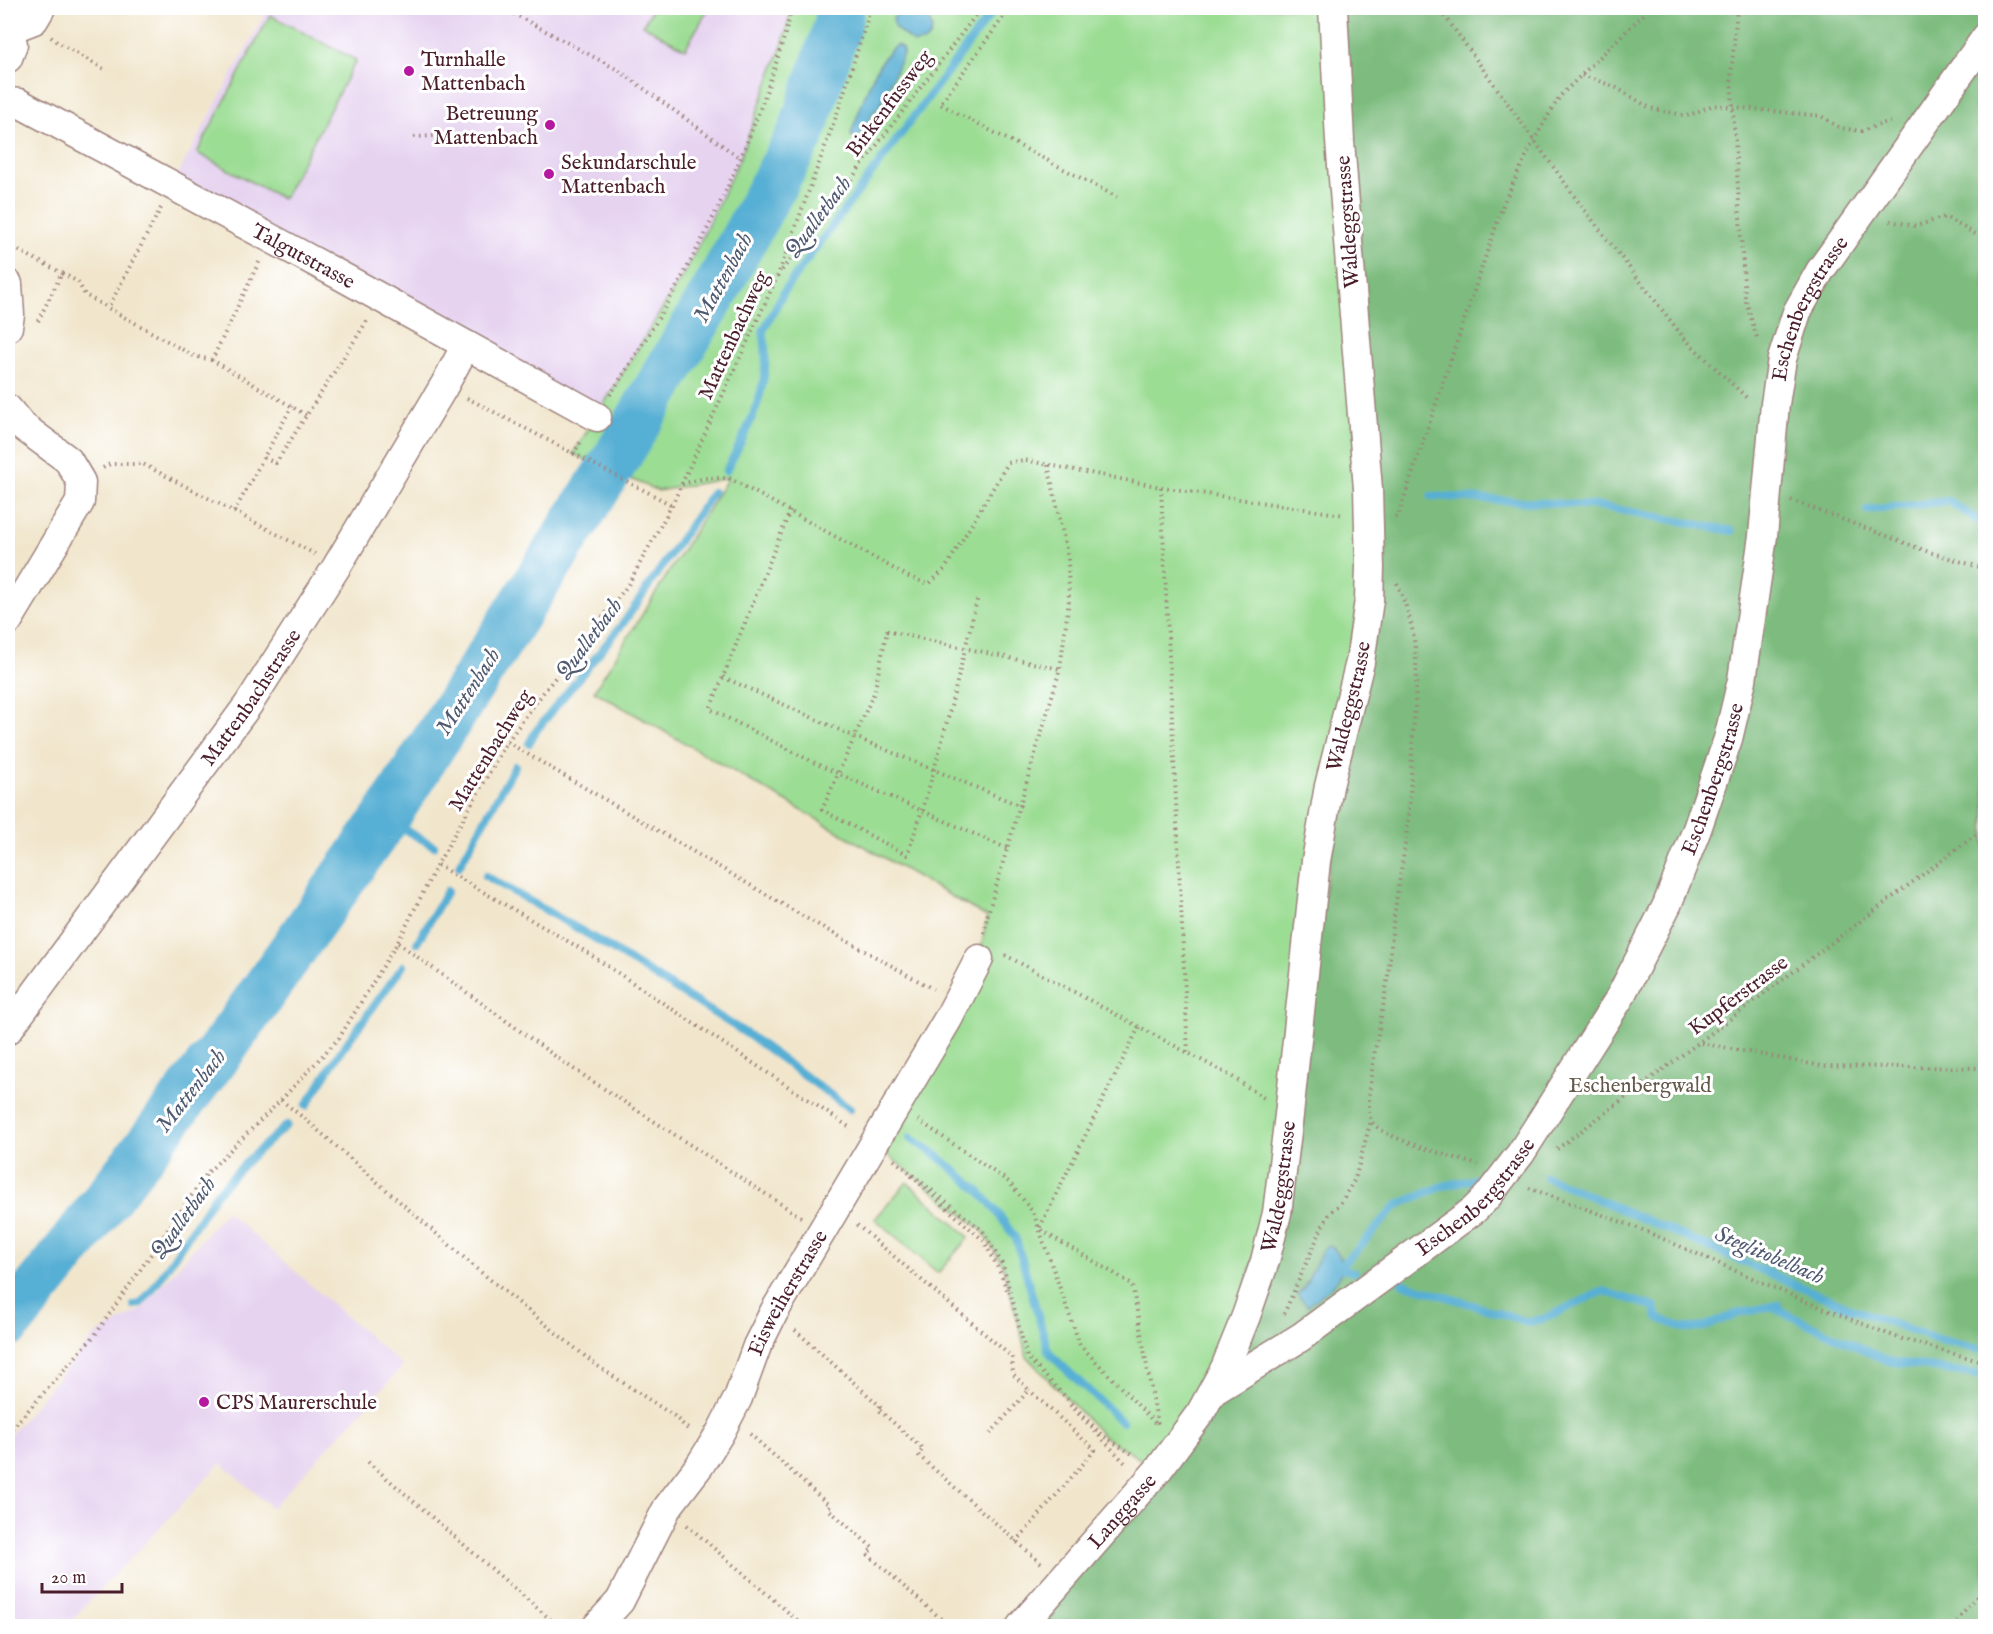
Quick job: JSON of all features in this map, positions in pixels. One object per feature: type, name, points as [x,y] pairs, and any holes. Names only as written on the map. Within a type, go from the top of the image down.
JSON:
[{"type":"street","name":"Waldeggstrasse","points":[[1215,1390],[1246,1316],[1271,1238],[1282,1184],[1316,861],[1329,786],[1360,662],[1369,600],[1370,522],[1340,141],[1333,8]]},
{"type":"street","points":[[8,40],[34,20],[44,20]]},
{"type":"street","name":"Eschenbergstrasse","points":[[1215,1390],[1301,1337],[1474,1210],[1503,1177],[1553,1105],[1627,983],[1667,905],[1720,766],[1736,710],[1758,581],[1779,375],[1791,326],[1810,287],[1986,37]]},
{"type":"street","name":"Talgutstrasse","points":[[8,102],[19,103],[597,417]]},
{"type":"street","points":[[8,284],[9,315],[20,328]]},
{"type":"street","name":"Mattenbachstrasse","points":[[8,1030],[248,705],[337,566],[466,345]]},
{"type":"street","points":[[8,409],[21,424],[68,460],[81,482],[81,502],[8,621]]},
{"type":"street","name":"Eisweiherstrasse","points":[[597,1626],[620,1602],[668,1508],[710,1449],[729,1415],[774,1312],[957,1003],[980,951]]},
{"type":"street","name":"Langgasse","points":[[1021,1626],[1145,1470],[1189,1430],[1215,1390]]},
{"type":"path","points":[[503,8],[618,70],[740,158]]},
{"type":"path","points":[[597,417],[688,267],[740,158],[782,45],[792,8]]},
{"type":"path","name":"Mattenbachweg","points":[[8,1433],[95,1335],[208,1172],[281,1100],[339,1038],[398,942],[437,865],[507,742],[628,585],[672,505],[778,275],[838,111],[871,8]]},
{"type":"path","name":"Birkenfussweg","points":[[778,275],[981,8]]},
{"type":"path","points":[[1010,8],[940,104],[1117,197]]},
{"type":"path","points":[[1435,8],[1580,204],[1684,338],[1773,424]]},
{"type":"path","points":[[681,484],[704,478],[729,478],[909,577],[929,584],[945,569],[1008,463],[1024,460],[1161,487],[1335,513],[1370,522],[1398,516],[1504,202],[1534,140],[1560,96],[1650,8]]},
{"type":"path","points":[[1737,8],[1731,77],[1745,298],[1760,348],[1779,375]]},
{"type":"path","points":[[44,20],[57,42],[104,69]]},
{"type":"path","points":[[1581,75],[1615,87],[1650,108],[1687,116],[1713,105],[1733,105],[1821,116],[1840,128],[1862,131],[1887,122],[1924,125]]},
{"type":"path","points":[[414,137],[434,136],[439,128]]},
{"type":"path","points":[[1877,191],[1884,219],[1916,226],[1945,217],[1986,240]]},
{"type":"path","points":[[108,308],[166,198]]},
{"type":"path","points":[[8,245],[78,282],[85,295],[194,356],[212,360],[306,416]]},
{"type":"path","points":[[212,360],[263,254]]},
{"type":"path","points":[[20,328],[62,273]]},
{"type":"path","points":[[264,458],[276,463],[373,312]]},
{"type":"path","points":[[444,386],[672,505]]},
{"type":"path","points":[[234,512],[292,406]]},
{"type":"path","points":[[81,482],[110,464],[143,464],[337,566]]},
{"type":"path","points":[[1048,465],[1068,558],[1069,600],[1060,669],[987,917],[980,951],[1188,1053],[1231,1076],[1289,1115]]},
{"type":"path","points":[[1161,487],[1188,1053]]},
{"type":"path","points":[[1768,491],[1929,552],[1986,569]]},
{"type":"path","points":[[790,512],[710,709],[838,774],[1008,849]]},
{"type":"path","points":[[1281,1320],[1323,1225],[1330,1213],[1340,1204],[1354,1179],[1371,1120],[1371,1082],[1386,990],[1407,830],[1417,687],[1418,659],[1414,635],[1408,607],[1397,581]]},
{"type":"path","points":[[977,600],[965,648],[935,770],[907,855],[822,810],[874,693],[887,632],[965,648],[1060,669]]},
{"type":"path","points":[[723,677],[855,737],[1021,806]]},
{"type":"path","points":[[507,742],[806,918],[957,1003]]},
{"type":"path","name":"Kupferstrasse","points":[[1551,1153],[1986,827]]},
{"type":"path","points":[[437,865],[588,953],[874,1144],[983,1231],[1003,1265],[1027,1357],[1103,1436],[1145,1470]]},
{"type":"path","points":[[398,942],[566,1064],[829,1219],[1012,1357],[1012,1374],[1095,1450],[1016,1542]]},
{"type":"path","points":[[1039,1229],[1139,1027]]},
{"type":"path","points":[[1700,1043],[1822,1066],[1986,1068]]},
{"type":"path","points":[[281,1100],[477,1269],[596,1365],[674,1416],[710,1449]]},
{"type":"path","points":[[897,1106],[1009,1182],[1033,1212],[1039,1229],[1080,1345],[1162,1430],[1156,1423],[1132,1284],[1039,1229]]},
{"type":"path","points":[[1371,1120],[1376,1128],[1392,1137],[1460,1159],[1638,1228],[1806,1302],[1896,1337],[1986,1363]]},
{"type":"path","points":[[874,1144],[984,1241],[1010,1297],[1025,1359],[1145,1470]]},
{"type":"path","points":[[774,1312],[880,1406],[878,1409],[923,1449],[918,1455],[1043,1565]]},
{"type":"path","points":[[990,1434],[1029,1390]]},
{"type":"path","points":[[729,1415],[873,1548],[867,1554],[950,1626]]},
{"type":"path","points":[[369,1462],[558,1626]]},
{"type":"path","points":[[668,1508],[804,1626]]},
{"type":"path","points":[[1953,1626],[1986,1585]]},
{"type":"shaded area","points":[[268,8],[792,8],[782,45],[740,158],[688,267],[597,417],[172,185]]},
{"type":"shaded area","name":"CPS Maurerschule","points":[[226,1211],[403,1366],[272,1508],[221,1463],[66,1626],[8,1626],[8,1437],[95,1335],[141,1310]]},
{"type":"green space","points":[[653,8],[709,8],[685,49],[643,25]]},
{"type":"green space","points":[[792,8],[1333,8],[1370,522],[1258,1285],[1158,1470],[1103,1436],[1027,1357],[1003,1265],[983,1231],[874,1144],[979,959],[987,917],[594,691],[728,478],[658,491],[573,454],[688,267],[740,158],[782,45]]},
{"type":"green space","name":"Eschenbergwald","points":[[1333,8],[1985,8],[1985,1626],[1021,1626],[1225,1368],[1289,1115],[1366,631]],"holes":[[[1328,1246],[1334,1248],[1343,1266],[1297,1294],[1303,1289]]]},
{"type":"green space","points":[[270,15],[356,60],[283,199],[197,153]]},
{"type":"green space","points":[[907,1182],[969,1237],[938,1273],[875,1219]]},
{"type":"water","points":[[903,8],[911,8],[930,21],[932,29],[930,37],[923,42],[914,43],[895,28],[893,18]]},
{"type":"water","points":[[897,45],[902,48],[903,54],[880,106],[872,114],[861,135],[857,138],[852,137],[851,133],[875,72],[889,51]]},
{"type":"water","points":[[1328,1246],[1336,1251],[1341,1259],[1343,1266],[1341,1273],[1332,1286],[1308,1306],[1297,1294],[1303,1289],[1323,1250]]},
{"type":"waterway","name":"Mattenbach","points":[[8,1324],[226,1044],[385,819],[619,454],[718,286],[801,134],[837,27],[841,8]]},
{"type":"waterway","name":"Qualletbach","points":[[726,471],[757,404],[765,368],[766,350],[763,331],[786,288],[995,8]]},
{"type":"waterway","name":"Mattenbach","points":[[683,347],[688,346]]},
{"type":"waterway","name":"Qualletbach","points":[[529,743],[536,731],[624,622],[713,492]]},
{"type":"waterway","points":[[1431,496],[1599,506],[1732,531]]},
{"type":"waterway","points":[[1867,510],[1949,501],[1980,522],[1986,522]]},
{"type":"waterway","name":"Qualletbach","points":[[459,866],[515,766]]},
{"type":"waterway","points":[[385,819],[434,846]]},
{"type":"waterway","points":[[486,876],[594,938],[747,1034],[850,1109]]},
{"type":"waterway","name":"Qualletbach","points":[[417,943],[447,891]]},
{"type":"waterway","name":"Qualletbach","points":[[306,1106],[341,1051],[403,966]]},
{"type":"waterway","name":"Qualletbach","points":[[134,1305],[140,1304],[152,1290],[216,1194],[251,1157],[287,1125]]},
{"type":"waterway","points":[[910,1138],[934,1153],[978,1190],[997,1212],[1016,1239],[1048,1350],[1122,1422]]},
{"type":"waterway","name":"Steglitobelbach","points":[[1546,1177],[1850,1308],[1933,1338],[1986,1351]]},
{"type":"waterway","name":"Steglitobelbach","points":[[1335,1270],[1355,1252],[1397,1205],[1443,1186],[1475,1179]]},
{"type":"waterway","name":"Qualletbach","points":[[56,1265],[60,1267]]},
{"type":"waterway","points":[[1335,1271],[1341,1269],[1355,1272]]},
{"type":"waterway","points":[[1402,1283],[1528,1322],[1543,1319],[1603,1291],[1655,1307],[1658,1318],[1683,1328],[1704,1327],[1736,1314],[1778,1305]]},
{"type":"waterway","points":[[1772,1307],[1888,1361],[1986,1376]]},
{"type":"place","name":"Turnhalle Mattenbach","points":[[409,71]]},
{"type":"place","name":"Betreuung Mattenbach","points":[[550,125]]},
{"type":"place","name":"Sekundarschule Mattenbach","points":[[549,174]]},
{"type":"place","name":"CPS Maurerschule","points":[[204,1402]]}]
